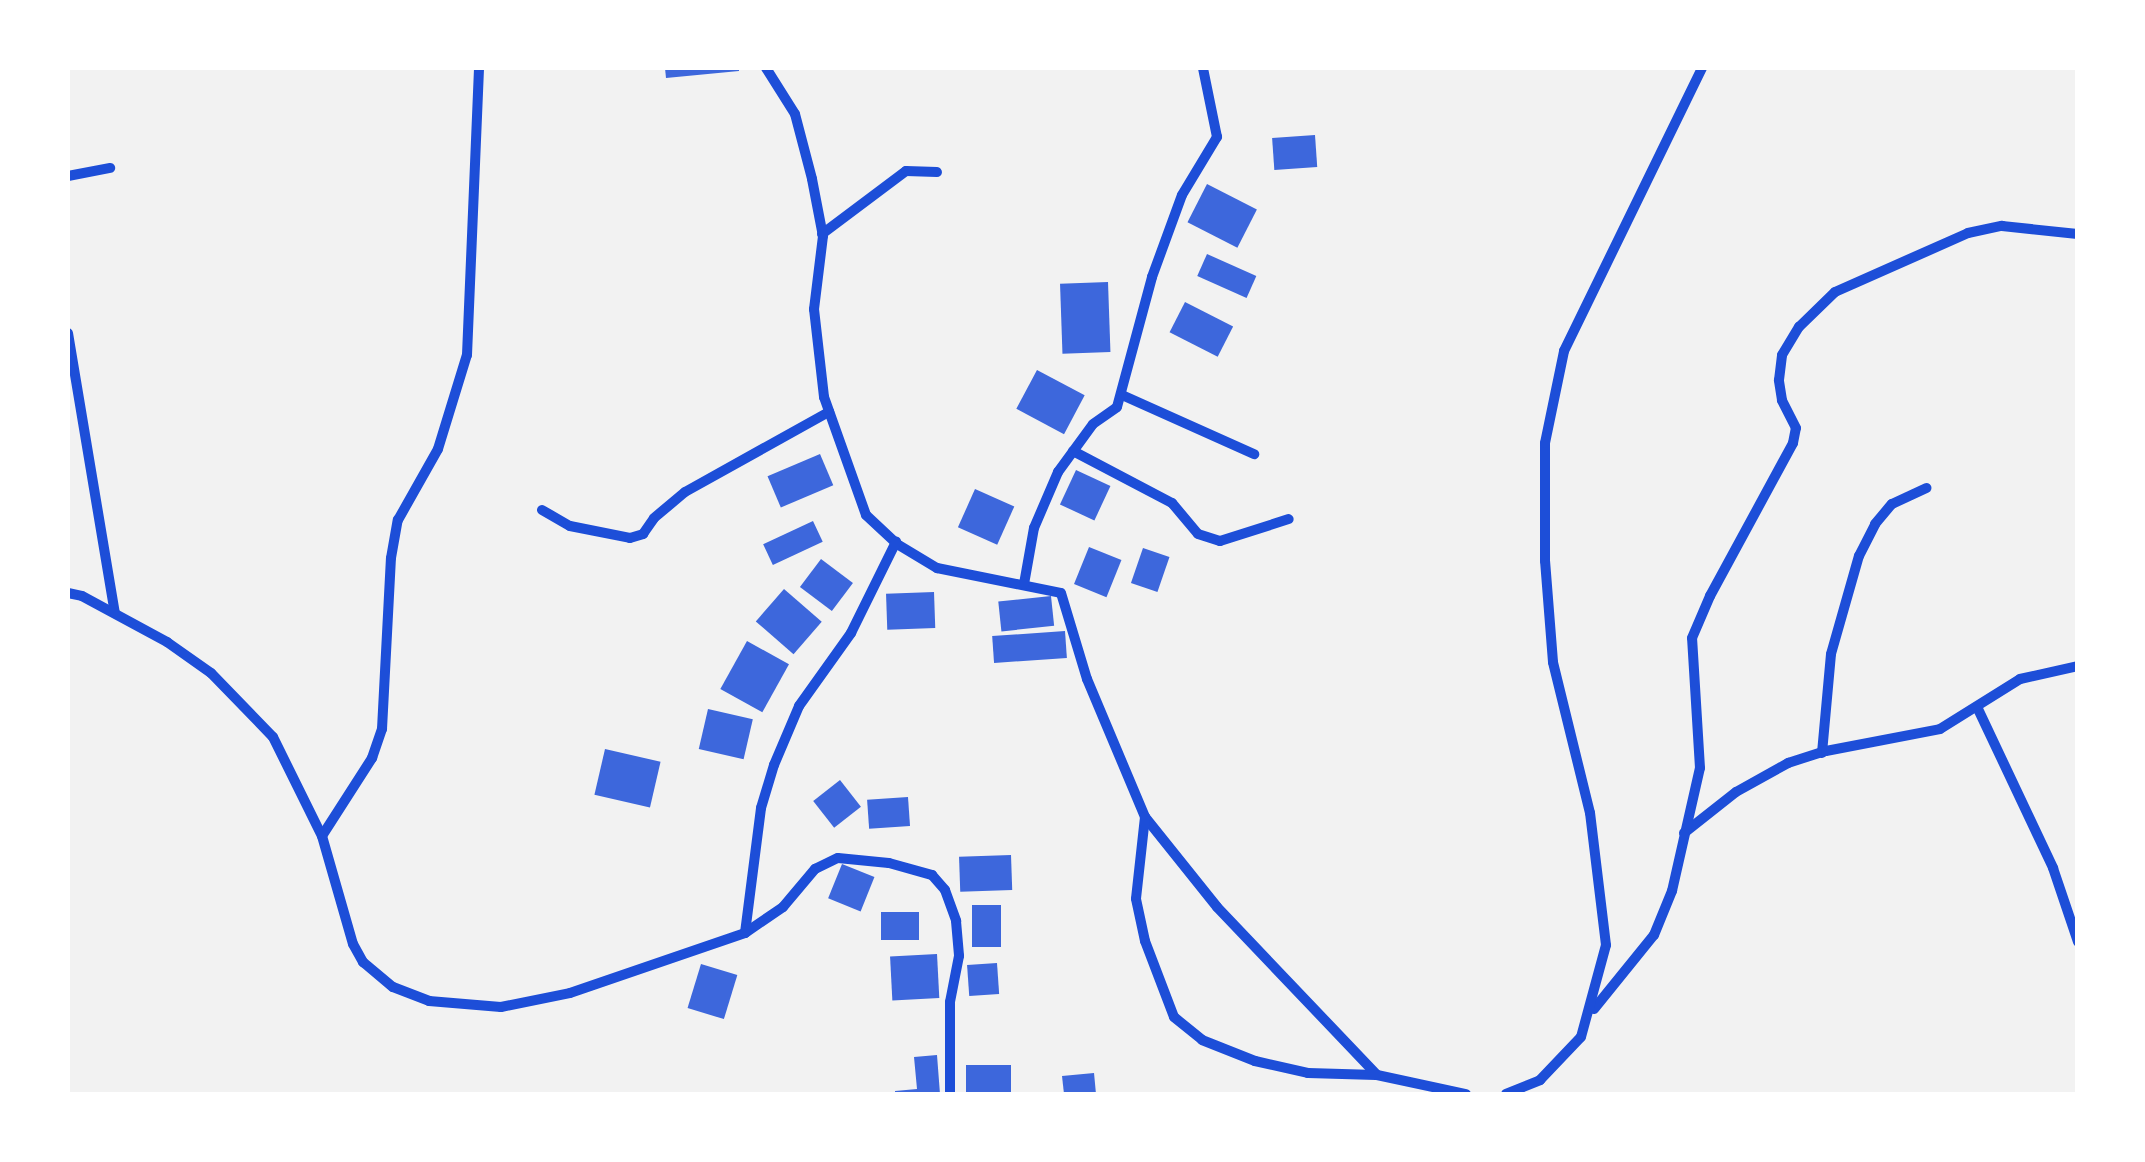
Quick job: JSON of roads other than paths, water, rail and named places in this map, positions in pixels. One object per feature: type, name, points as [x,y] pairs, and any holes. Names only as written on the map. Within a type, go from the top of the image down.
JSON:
[{"type":"street","points":[[322,836],[372,758],[382,729],[391,558],[398,520],[438,448],[467,356],[478,68]]},
{"type":"street","points":[[766,68],[795,114],[822,234],[814,309],[829,412],[866,515],[896,542],[938,568],[1061,592],[1086,679],[1144,818],[1217,907],[1377,1076]]},
{"type":"street","points":[[1024,584],[1034,528],[1058,472],[1093,424],[1118,407],[1152,277],[1176,211],[1217,138],[1202,68]]},
{"type":"street","points":[[1590,1014],[1606,945],[1590,813],[1553,662],[1545,561],[1545,443],[1564,351],[1702,68]]},
{"type":"street","points":[[68,176],[110,168]]},
{"type":"street","points":[[822,234],[906,171],[937,172]]},
{"type":"street","points":[[1506,1094],[1540,1080],[1570,1054],[1590,1014],[1654,935],[1672,891],[1700,768],[1692,638],[1710,596],[1793,443],[1796,428],[1782,400],[1779,380],[1782,355],[1799,327],[1835,292],[1968,233],[2002,226],[2078,234]]},
{"type":"street","points":[[68,333],[115,613]]},
{"type":"street","points":[[1122,395],[1254,454]]},
{"type":"street","points":[[542,510],[570,526],[630,538],[644,534],[654,518],[685,492],[829,412]]},
{"type":"street","points":[[1073,451],[1172,503],[1198,534],[1220,541],[1289,519]]},
{"type":"street","points":[[1822,752],[1831,654],[1859,556],[1875,524],[1892,504],[1927,488]]},
{"type":"street","points":[[745,933],[760,808],[774,765],[799,706],[850,632],[896,542]]},
{"type":"street","points":[[68,592],[115,613],[211,673],[274,738],[322,836],[353,944],[363,962],[393,987],[429,1001],[501,1007],[532,1002],[745,933],[784,907],[816,869],[838,858],[889,863],[932,875],[945,890],[956,921],[959,956],[950,1002],[950,1094]]},
{"type":"street","points":[[1684,834],[1736,792],[1788,763],[1822,752],[1940,729],[2020,680],[2078,666]]},
{"type":"street","points":[[1978,708],[2053,868],[2078,942]]},
{"type":"street","points":[[1144,818],[1136,900],[1145,941],[1174,1017],[1202,1040],[1255,1061],[1308,1074],[1377,1076],[1417,1090],[1466,1094]]}]
